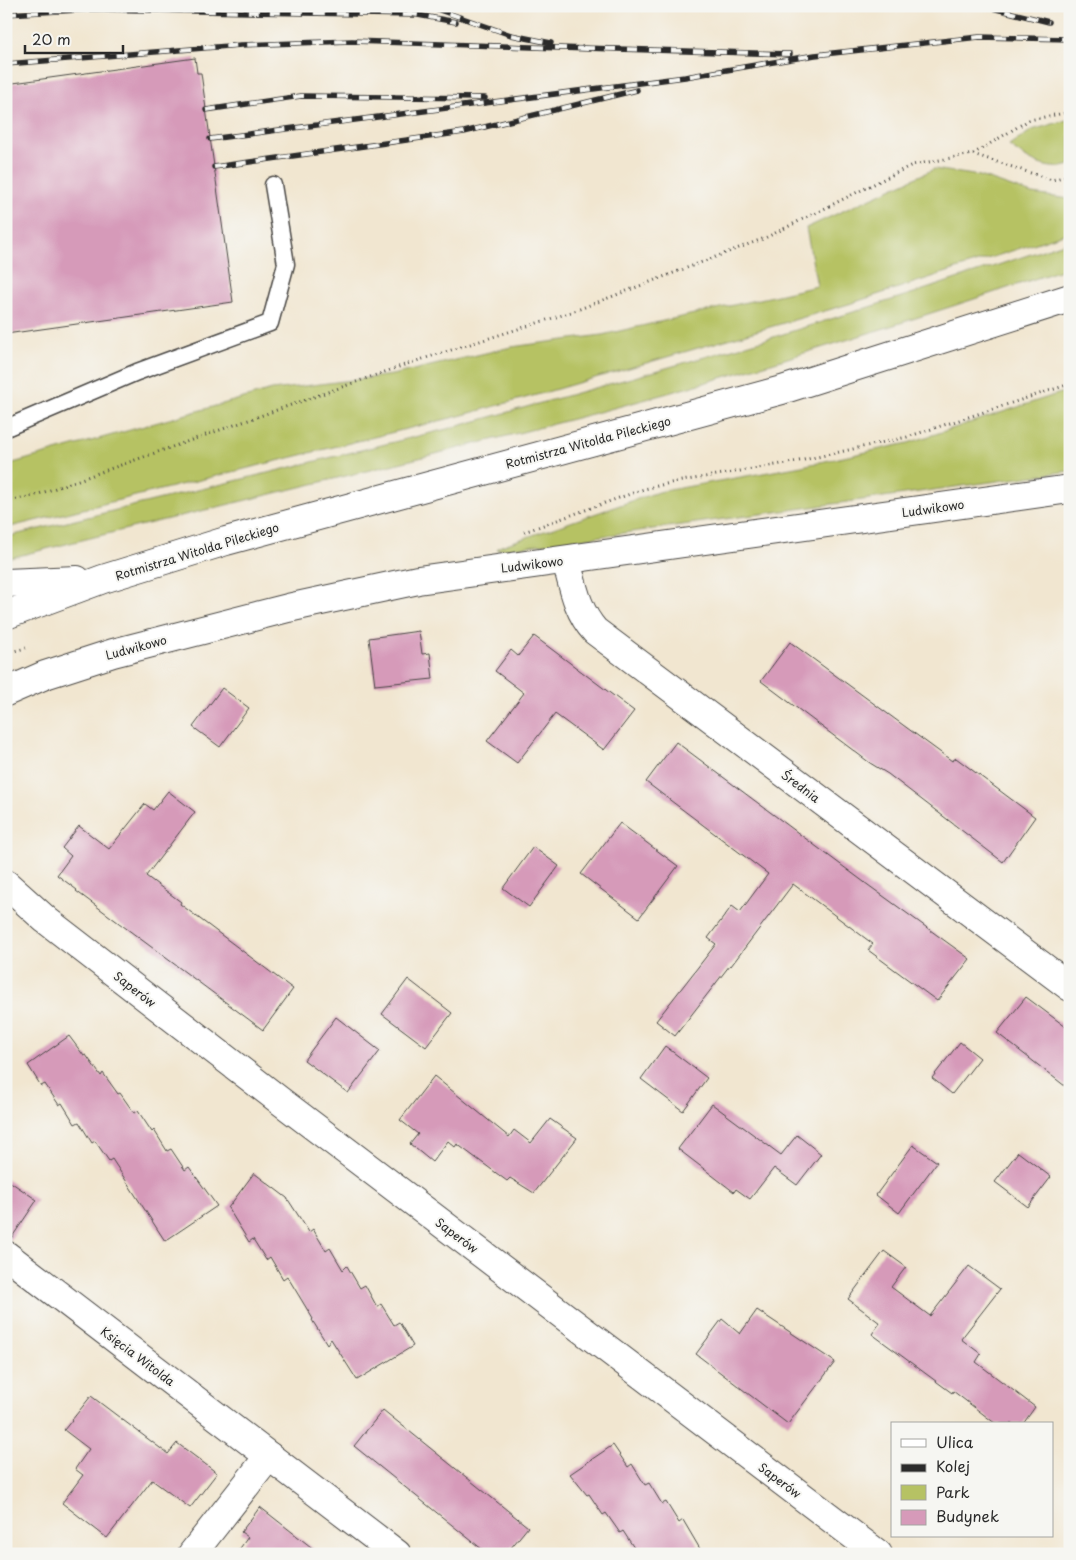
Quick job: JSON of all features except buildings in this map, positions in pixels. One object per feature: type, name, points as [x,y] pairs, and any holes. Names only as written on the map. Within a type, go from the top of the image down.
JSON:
[{"type":"street","name":"Rotmistrza Witolda Pileckiego","points":[[6,615],[103,579],[226,541],[782,390],[1070,298]]},
{"type":"street","name":"Ludwikowo","points":[[6,692],[45,675],[113,653],[288,608],[418,580],[1070,489]]},
{"type":"street","name":"Średnia","points":[[566,560],[581,611],[585,620],[595,631],[1070,987]]},
{"type":"street","name":"Rotmistrza Witolda Pileckiego","points":[[6,583],[103,579]]},
{"type":"street","name":"Saperów","points":[[6,884],[38,914],[295,1112],[878,1554]]},
{"type":"street","name":"Saperów","points":[[6,898],[38,914]]},
{"type":"street","name":"Księcia Witolda","points":[[6,1255],[397,1554]]},
{"type":"street","points":[[192,1554],[270,1456]]},
{"type":"lane","points":[[6,428],[137,372],[270,323],[286,264],[273,185]]},
{"type":"path","points":[[6,501],[33,496],[410,363],[569,313],[765,238],[912,165],[973,154],[1029,120],[1070,112]]},
{"type":"path","points":[[973,154],[1052,180],[1070,175]]},
{"type":"path","points":[[516,534],[644,489],[670,482],[799,461],[907,437],[1070,384]]},
{"type":"path","points":[[6,653],[31,646]]},
{"type":"green space","points":[[1070,119],[1070,165],[1062,167],[1045,166],[1030,160],[1009,146],[1032,130]]},
{"type":"green space","points":[[934,169],[980,176],[1032,194],[1070,199],[1070,232],[849,304],[540,394],[459,416],[6,528],[6,465],[272,390],[392,375],[511,347],[602,335],[817,286],[806,228]]},
{"type":"green space","points":[[1070,241],[1070,267],[770,364],[649,399],[516,434],[6,559],[6,537],[451,428],[638,376],[764,340]]},
{"type":"green space","points":[[1070,390],[1070,471],[545,544],[497,549],[658,492],[802,466],[908,443]]},
{"type":"railway","points":[[428,6],[511,35],[551,43]]},
{"type":"railway","points":[[984,6],[1049,22]]},
{"type":"railway","points":[[6,14],[95,9],[414,15]]},
{"type":"railway","points":[[407,13],[456,22]]},
{"type":"railway","points":[[210,139],[685,77],[815,55],[979,37],[1070,39]]},
{"type":"railway","points":[[6,64],[241,45],[352,41],[589,49]]},
{"type":"railway","points":[[583,48],[790,54]]},
{"type":"railway","points":[[214,167],[464,132],[637,90]]},
{"type":"railway","points":[[206,110],[301,96],[485,98]]}]
